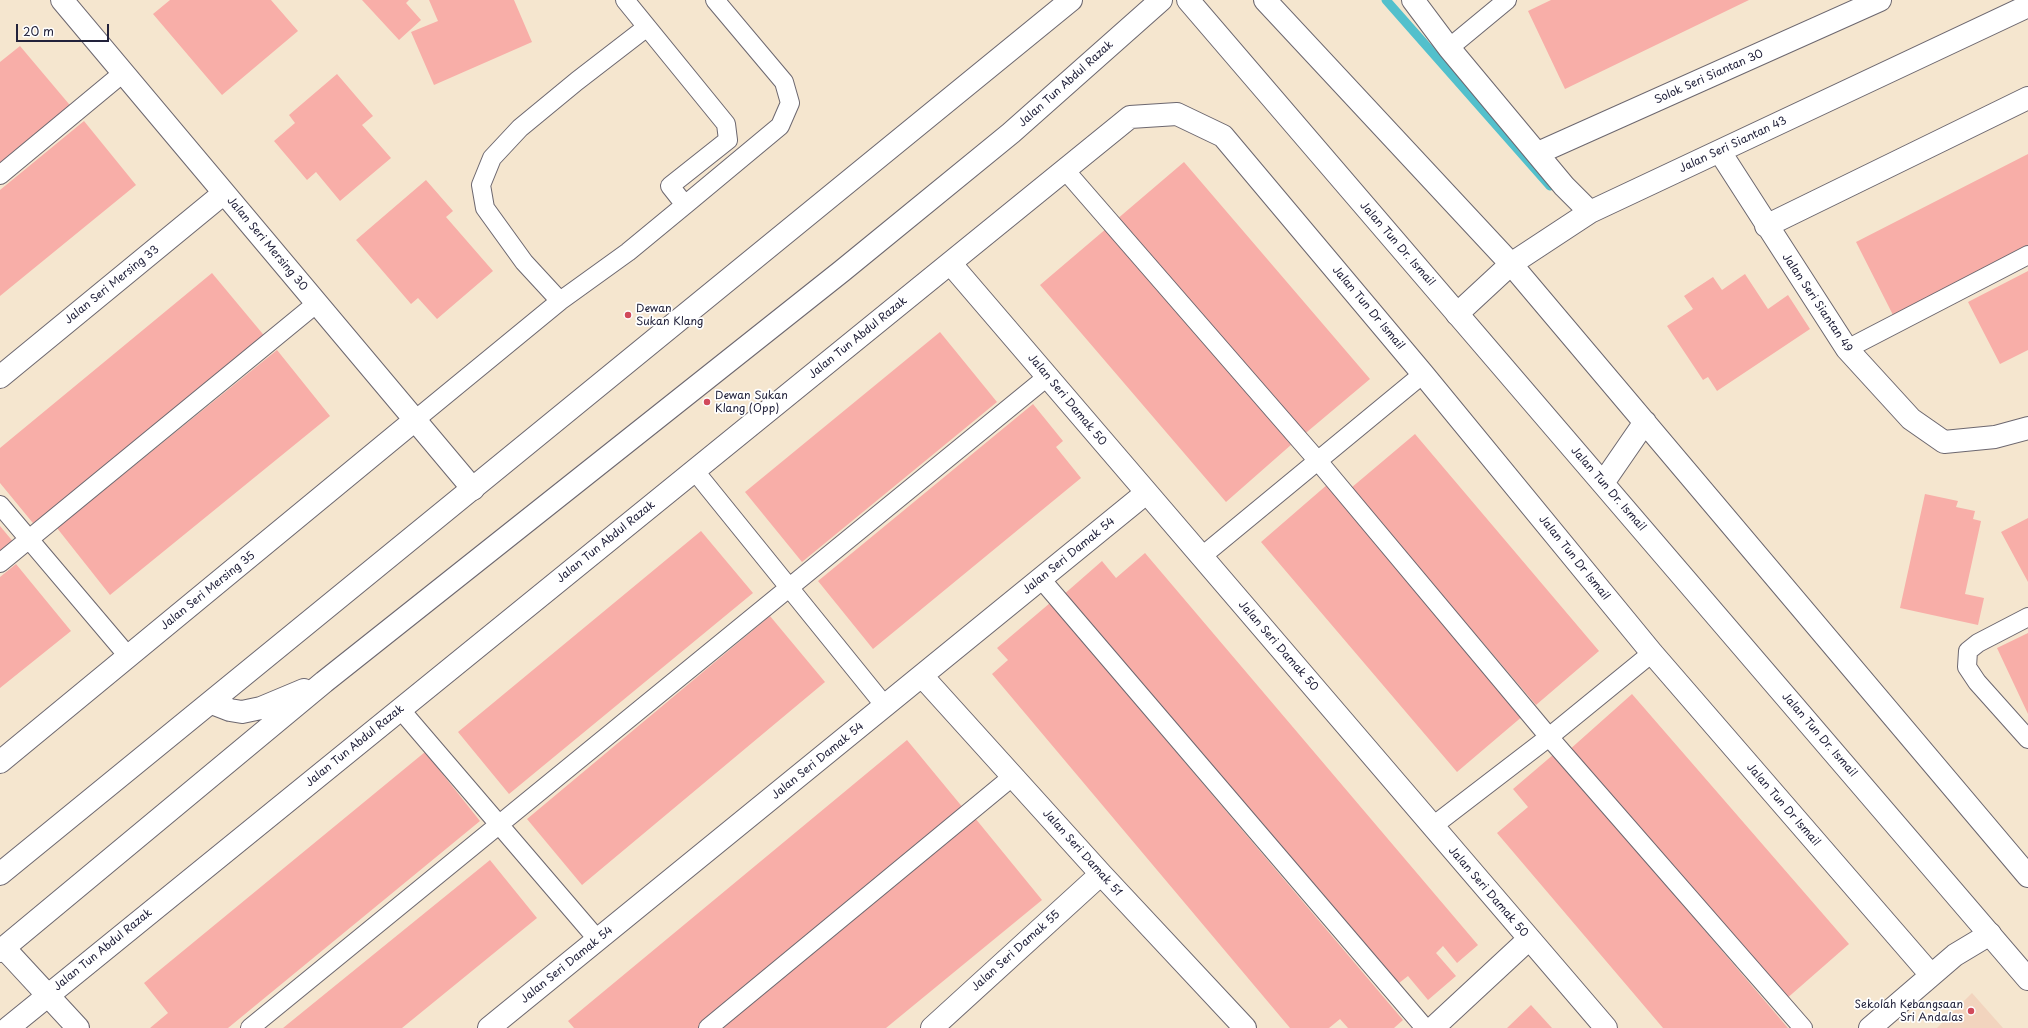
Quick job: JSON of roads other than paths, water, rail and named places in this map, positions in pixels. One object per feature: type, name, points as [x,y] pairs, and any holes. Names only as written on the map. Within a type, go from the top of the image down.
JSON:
[{"type":"street","name":"Jalan Seri Mersing 30","points":[[62,0],[473,489]]},
{"type":"street","points":[[0,874],[212,703],[1071,0]]},
{"type":"street","name":"Jalan Tun Abdul Razak","points":[[2,950],[324,682],[842,271],[1011,133],[1161,0]]},
{"type":"street","name":"Jalan Tun Dr. Ismail","points":[[1188,0],[2028,979]]},
{"type":"street","points":[[1265,0],[1511,264],[2028,876]]},
{"type":"street","points":[[1412,0],[1449,48],[1564,186],[1590,212]]},
{"type":"street","name":"Solok Seri Siantan 30","points":[[1538,153],[1870,2]]},
{"type":"street","name":"Jalan Seri Siantan 43","points":[[1457,314],[1511,264],[1590,212],[1720,152],[2019,6]]},
{"type":"street","points":[[1766,226],[2028,98]]},
{"type":"street","name":"Jalan Tun Abdul Razak","points":[[8,1028],[694,470],[1130,118],[1177,114],[1222,136]]},
{"type":"street","name":"Jalan Tun Dr Ismail","points":[[1222,136],[1423,374],[1652,653],[1931,975]]},
{"type":"street","name":"Jalan Seri Siantan 49","points":[[1720,152],[1766,226],[1847,349],[1910,419],[1944,442],[1995,437],[2028,428]]},
{"type":"street","name":"Jalan Seri Mersing 33","points":[[0,377],[224,194]]},
{"type":"street","name":"Jalan Seri Damak 50","points":[[950,263],[1606,1028]]},
{"type":"street","name":"Jalan Seri Mersing 35","points":[[0,762],[415,420]]},
{"type":"street","points":[[1603,483],[1645,422]]},
{"type":"street","name":"Jalan Seri Damak 54","points":[[489,1028],[1146,493]]},
{"type":"street","name":"Jalan Seri Damak 51","points":[[922,676],[1100,874],[1244,1028]]},
{"type":"street","points":[[212,703],[230,710],[242,712],[261,708],[324,682]]},
{"type":"street","name":"Jalan Seri Damak 55","points":[[932,1028],[1100,874]]},
{"type":"street","points":[[1873,1027],[1955,955],[1990,934]]},
{"type":"street","points":[[1433,1028],[1529,939]]},
{"type":"street","points":[[2,950],[48,995],[78,1028]]},
{"type":"lane","points":[[625,0],[726,124],[728,140],[670,186],[686,205]]},
{"type":"lane","points":[[415,420],[560,301],[628,252],[780,126],[790,103],[784,82],[714,0]]},
{"type":"lane","points":[[1449,48],[1507,0]]},
{"type":"lane","points":[[560,301],[524,262],[485,208],[481,186],[492,158],[520,128],[578,80],[647,27]]},
{"type":"lane","points":[[0,175],[123,73]]},
{"type":"lane","points":[[1065,170],[1318,461],[1549,737],[1804,1028]]},
{"type":"lane","points":[[1847,349],[2028,255]]},
{"type":"lane","points":[[0,563],[317,303]]},
{"type":"lane","points":[[1201,557],[1423,374]]},
{"type":"lane","points":[[250,1028],[1047,377]]},
{"type":"lane","points":[[694,470],[885,706]]},
{"type":"lane","points":[[0,506],[128,656]]},
{"type":"lane","points":[[1041,579],[1425,1028]]},
{"type":"lane","points":[[2028,617],[1978,643],[1968,651],[1967,667],[1977,682],[2028,739]]},
{"type":"lane","points":[[1433,826],[1549,737],[1652,653]]},
{"type":"lane","points":[[400,709],[598,940]]},
{"type":"lane","points":[[708,1028],[1012,777]]},
{"type":"waterway","points":[[1386,0],[1550,186]]},
{"type":"place","name":"Dewan Sukan Klang","points":[[628,315]]},
{"type":"place","name":"Dewan Sukan Klang (Opp)","points":[[707,402]]},
{"type":"place","name":"Sekolah Kebangsaan Sri Andalas","points":[[1971,1011]]}]
